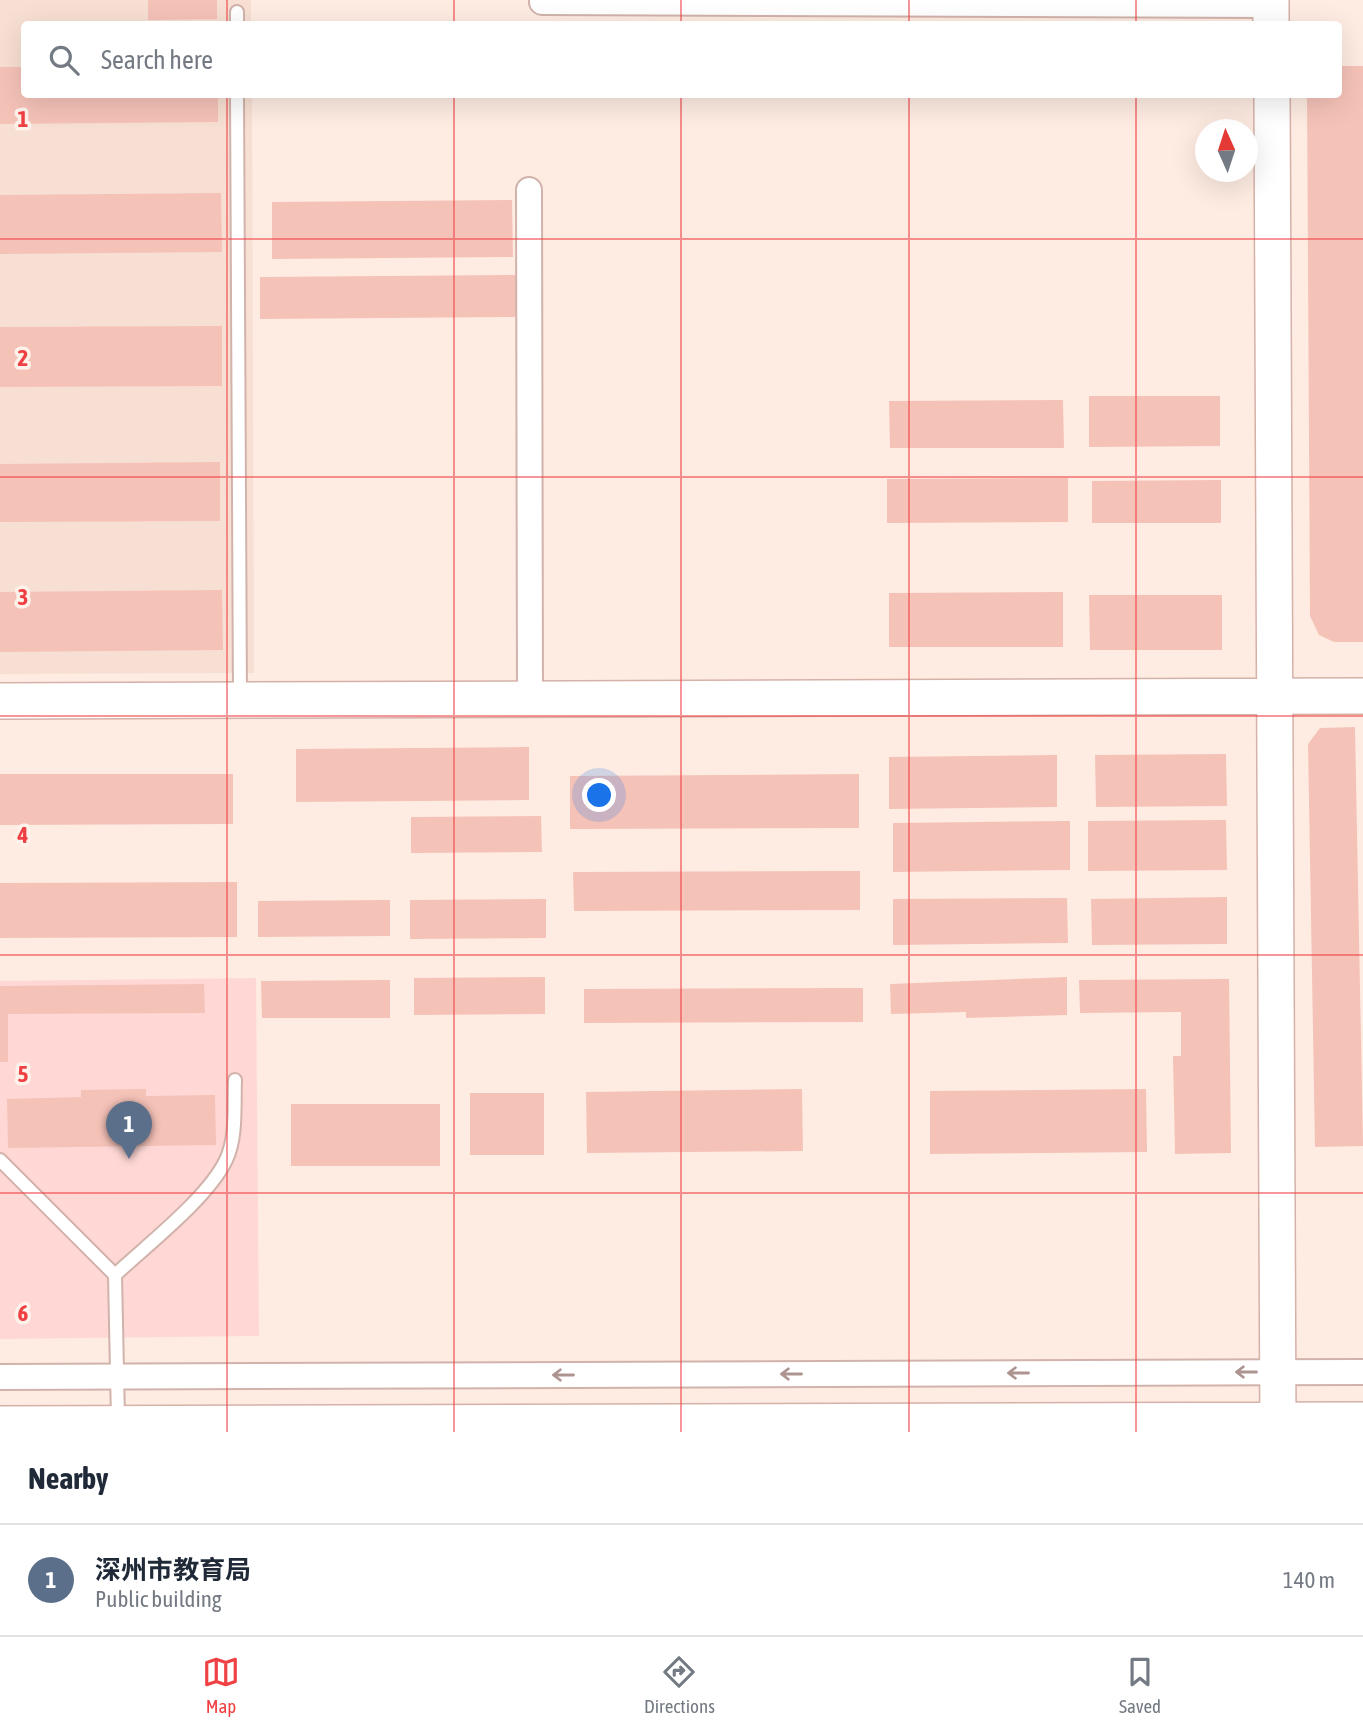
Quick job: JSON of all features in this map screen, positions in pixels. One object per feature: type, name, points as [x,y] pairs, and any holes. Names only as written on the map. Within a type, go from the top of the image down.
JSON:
[{"type":"street","points":[[542,2],[1052,2],[1271,10]]},
{"type":"street","points":[[1272,98],[1278,1426]]},
{"type":"street","points":[[529,190],[530,699]]},
{"type":"street","points":[[0,701],[1363,696]]},
{"type":"street","points":[[0,1377],[1363,1371]]},
{"type":"street","points":[[0,1424],[1278,1426],[1363,1420]]},
{"type":"lane","points":[[237,98],[240,700]]},
{"type":"lane","points":[[115,1275],[212,1183],[227,1159],[232,1143],[235,1080]]},
{"type":"lane","points":[[0,1160],[115,1275],[118,1423]]},
{"type":"shaded area","points":[[0,0],[251,0],[251,21],[21,21],[21,98],[252,98],[254,673],[0,674]]},
{"type":"shaded area","points":[[256,978],[259,1336],[0,1339],[0,981]]},
{"type":"building","points":[[148,0],[217,0],[217,19],[148,20]]},
{"type":"building","points":[[1342,66],[1363,66],[1363,642],[1334,642],[1319,635],[1310,616],[1307,98],[1342,98]]},
{"type":"building","points":[[0,67],[21,67],[21,98],[218,98],[218,122],[0,124]]},
{"type":"building","points":[[221,193],[222,252],[0,254],[0,195]]},
{"type":"building","points":[[512,200],[513,257],[272,259],[272,202]]},
{"type":"building","points":[[516,275],[516,317],[260,319],[260,277]]},
{"type":"building","points":[[222,326],[222,386],[0,387],[0,327]]},
{"type":"building","points":[[1089,396],[1220,396],[1220,446],[1089,447]]},
{"type":"building","points":[[1063,400],[1064,448],[890,448],[889,401]]},
{"type":"building","points":[[220,462],[220,521],[0,522],[0,464]]},
{"type":"building","points":[[1068,478],[1068,522],[887,523],[887,479]]},
{"type":"building","points":[[1221,480],[1221,523],[1092,523],[1092,481]]},
{"type":"building","points":[[222,590],[223,650],[0,652],[0,592]]},
{"type":"building","points":[[1063,592],[1063,647],[889,647],[889,593]]},
{"type":"building","points":[[1089,595],[1222,595],[1222,650],[1090,650]]},
{"type":"building","points":[[1355,727],[1363,1146],[1315,1147],[1308,744],[1320,728]]},
{"type":"building","points":[[529,747],[529,800],[296,802],[296,749]]},
{"type":"building","points":[[1226,754],[1227,806],[1096,807],[1095,755]]},
{"type":"building","points":[[1057,755],[1057,807],[889,809],[889,757]]},
{"type":"building","points":[[0,774],[233,774],[233,824],[0,825]]},
{"type":"building","points":[[859,774],[859,828],[570,829],[570,776]]},
{"type":"building","points":[[541,816],[542,852],[411,853],[411,817]]},
{"type":"building","points":[[1226,820],[1227,870],[1088,871],[1088,821]]},
{"type":"building","points":[[1070,821],[1070,870],[893,872],[893,823]]},
{"type":"building","points":[[860,871],[860,910],[574,911],[573,872]]},
{"type":"building","points":[[237,882],[237,937],[0,938],[0,883]]},
{"type":"building","points":[[1227,897],[1227,944],[1092,945],[1091,899]]},
{"type":"building","points":[[1067,898],[1068,943],[893,945],[893,899]]},
{"type":"building","points":[[546,899],[546,938],[410,939],[410,900]]},
{"type":"building","points":[[390,900],[390,936],[258,937],[258,901]]},
{"type":"building","points":[[545,977],[545,1014],[414,1015],[414,978]]},
{"type":"building","points":[[1067,977],[1067,1015],[966,1018],[966,1012],[891,1014],[890,984]]},
{"type":"building","points":[[1229,979],[1231,1153],[1175,1154],[1173,1056],[1181,1056],[1181,1012],[1080,1013],[1079,980]]},
{"type":"building","points":[[390,980],[390,1018],[262,1018],[261,981]]},
{"type":"building","points":[[204,984],[205,1013],[8,1014],[8,1062],[0,1062],[0,986]]},
{"type":"building","points":[[863,988],[863,1022],[584,1023],[584,989]]},
{"type":"building","points":[[146,1089],[146,1096],[215,1095],[216,1145],[8,1148],[7,1099],[81,1097],[81,1090]]},
{"type":"building","points":[[802,1089],[803,1151],[587,1153],[586,1092]]},
{"type":"building","points":[[1146,1089],[1147,1152],[930,1154],[930,1091]]},
{"type":"building","points":[[470,1093],[544,1093],[544,1155],[470,1155]]},
{"type":"building","points":[[291,1104],[440,1104],[440,1166],[291,1166]]},
{"type":"place","name":"深州市教育局","points":[[129,1159]]}]
